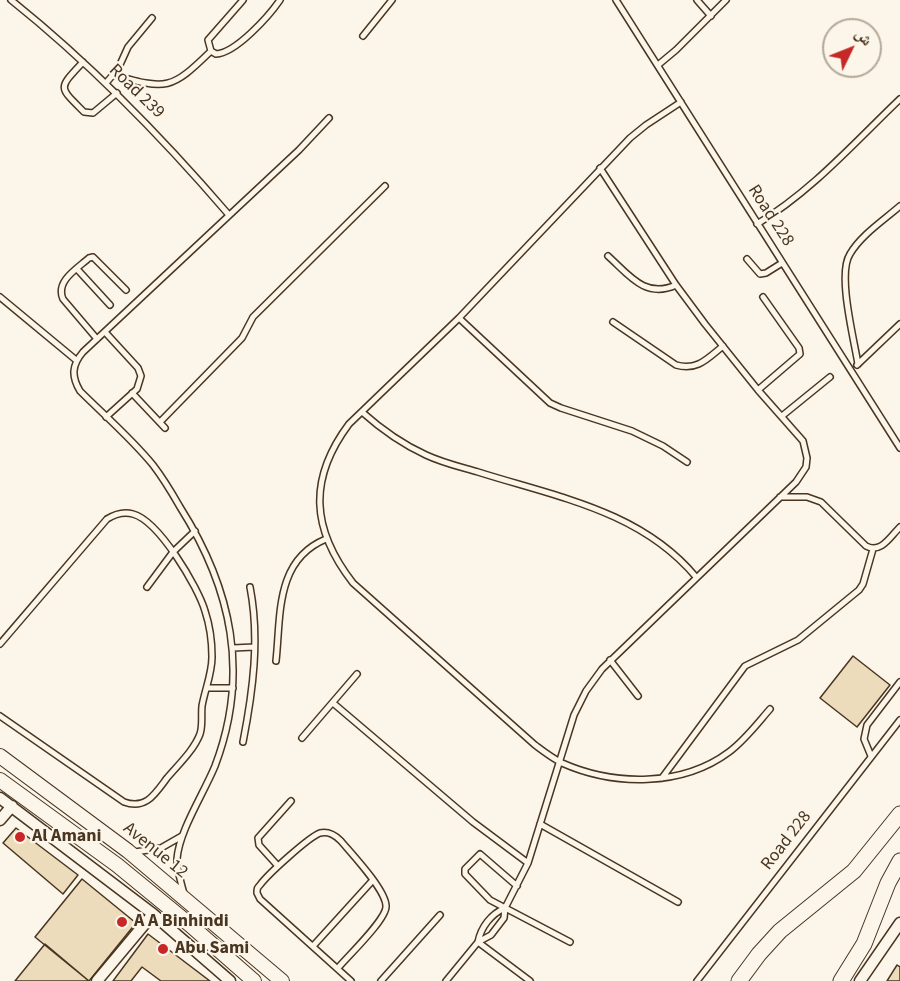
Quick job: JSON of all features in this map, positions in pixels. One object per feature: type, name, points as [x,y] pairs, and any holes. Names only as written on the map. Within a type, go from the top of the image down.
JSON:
[{"type":"main road","points":[[739,981],[780,931],[854,871],[900,814]]},
{"type":"main road","points":[[841,981],[864,944],[888,883],[900,861]]},
{"type":"street","name":"Avenue 12","points":[[0,756],[128,851],[282,981]]},
{"type":"street","name":"Avenue 12","points":[[0,780],[142,885],[254,981]]},
{"type":"street","points":[[0,798],[153,914],[230,981]]},
{"type":"street","points":[[0,820],[12,806]]},
{"type":"street","points":[[101,980],[153,914]]},
{"type":"street","points":[[860,981],[900,923]]},
{"type":"lane","name":"Road 239","points":[[11,0],[117,93],[193,173],[229,215]]},
{"type":"lane","points":[[211,51],[208,40],[243,0]]},
{"type":"lane","points":[[211,51],[221,54],[246,37],[280,0]]},
{"type":"lane","points":[[363,36],[392,0]]},
{"type":"lane","name":"Road 228","points":[[616,0],[900,448]]},
{"type":"lane","points":[[697,0],[711,16]]},
{"type":"lane","points":[[658,65],[726,0]]},
{"type":"lane","points":[[106,83],[114,75],[128,47],[152,18]]},
{"type":"lane","points":[[114,75],[144,84],[171,83],[187,74],[211,51]]},
{"type":"lane","points":[[83,62],[63,86],[64,92],[84,112],[90,114],[96,112],[117,93]]},
{"type":"lane","points":[[757,224],[781,209],[802,191],[900,99]]},
{"type":"lane","points":[[681,102],[630,138],[459,318],[362,412],[338,440],[326,462],[320,488],[320,514],[326,539],[337,562],[353,583],[535,746],[560,762],[587,772],[615,777],[662,778],[693,771],[729,753],[747,737],[770,709]]},
{"type":"lane","points":[[185,898],[177,865],[178,850],[220,752],[229,721],[233,688],[233,648],[221,591],[207,554],[195,531],[152,465],[80,391],[74,381],[73,370],[76,360],[97,339],[299,150],[329,118]]},
{"type":"lane","points":[[478,942],[488,939],[504,918],[505,908],[528,863],[574,715],[586,691],[610,660],[802,475],[807,458],[803,441],[758,390],[676,285],[600,168]]},
{"type":"lane","points":[[160,422],[242,338],[253,317],[386,186]]},
{"type":"lane","points":[[858,364],[845,280],[845,263],[860,242],[900,206]]},
{"type":"lane","points":[[608,256],[643,286],[654,290],[666,290],[676,285]]},
{"type":"lane","points":[[97,339],[63,298],[60,292],[63,282],[93,257],[126,290]]},
{"type":"lane","points":[[747,259],[760,274],[782,263]]},
{"type":"lane","points":[[76,270],[110,305]]},
{"type":"lane","points":[[0,297],[76,360]]},
{"type":"lane","points":[[758,390],[800,354],[799,348],[764,297]]},
{"type":"lane","points":[[459,318],[550,403],[632,431],[663,446],[687,462]]},
{"type":"lane","points":[[613,322],[676,365],[687,368],[701,363],[723,346]]},
{"type":"lane","points":[[852,370],[900,324]]},
{"type":"lane","points":[[105,332],[140,372],[140,383],[106,417]]},
{"type":"lane","points":[[782,416],[830,377]]},
{"type":"lane","points":[[132,393],[165,428]]},
{"type":"lane","points":[[362,412],[393,436],[428,456],[582,503],[616,516],[664,545],[696,577]]},
{"type":"lane","points":[[779,498],[807,497],[821,502],[866,546],[873,549],[881,547],[900,527]]},
{"type":"lane","points":[[0,644],[107,519],[125,512],[139,516],[173,552],[200,596],[209,625],[212,656],[202,704],[201,728],[196,740],[155,795],[138,805],[124,802],[0,716]]},
{"type":"lane","points":[[147,587],[173,552],[195,531]]},
{"type":"lane","points":[[276,661],[284,591],[289,572],[308,548],[326,539]]},
{"type":"lane","points":[[662,778],[745,666],[798,640],[859,590],[863,584],[873,549]]},
{"type":"lane","points":[[243,742],[251,691],[254,647],[250,587]]},
{"type":"lane","points":[[233,648],[254,647]]},
{"type":"lane","points":[[610,660],[638,696]]},
{"type":"lane","points":[[302,738],[357,674]]},
{"type":"lane","points":[[871,756],[864,739],[865,729],[900,682]]},
{"type":"lane","points":[[207,688],[233,688]]},
{"type":"lane","points":[[333,703],[472,822],[528,863]]},
{"type":"lane","name":"Road 228","points":[[697,981],[900,720]]},
{"type":"lane","points":[[278,866],[261,848],[258,838],[291,801]]},
{"type":"lane","points":[[540,824],[678,902]]},
{"type":"lane","points":[[338,968],[385,912],[385,900],[373,880],[341,841],[331,833],[318,834],[278,866],[258,887],[258,896],[351,981]]},
{"type":"lane","points":[[128,851],[145,852],[162,848],[183,835]]},
{"type":"lane","points":[[517,886],[480,854],[465,869],[465,874],[490,900],[570,942]]},
{"type":"lane","points":[[314,945],[373,880]]},
{"type":"lane","points":[[446,981],[478,942],[486,924],[496,912],[505,908]]},
{"type":"lane","points":[[381,981],[440,915]]},
{"type":"lane","points":[[478,942],[530,981]]},
{"type":"building","points":[[853,656],[890,685],[857,727],[820,698]]},
{"type":"building","points":[[16,828],[78,875],[63,894],[3,843]]},
{"type":"building","points":[[82,879],[136,923],[89,981],[35,937]]},
{"type":"building","points":[[148,934],[210,981],[161,981],[142,967],[131,981],[113,981]]},
{"type":"building","points":[[45,944],[89,981],[15,981]]},
{"type":"building","points":[[897,965],[900,967],[900,981],[887,981]]},
{"type":"place","name":"Al Amani","points":[[20,837]]},
{"type":"place","name":"A A Binhindi","points":[[122,922]]},
{"type":"place","name":"Abu Sami","points":[[163,949]]}]
